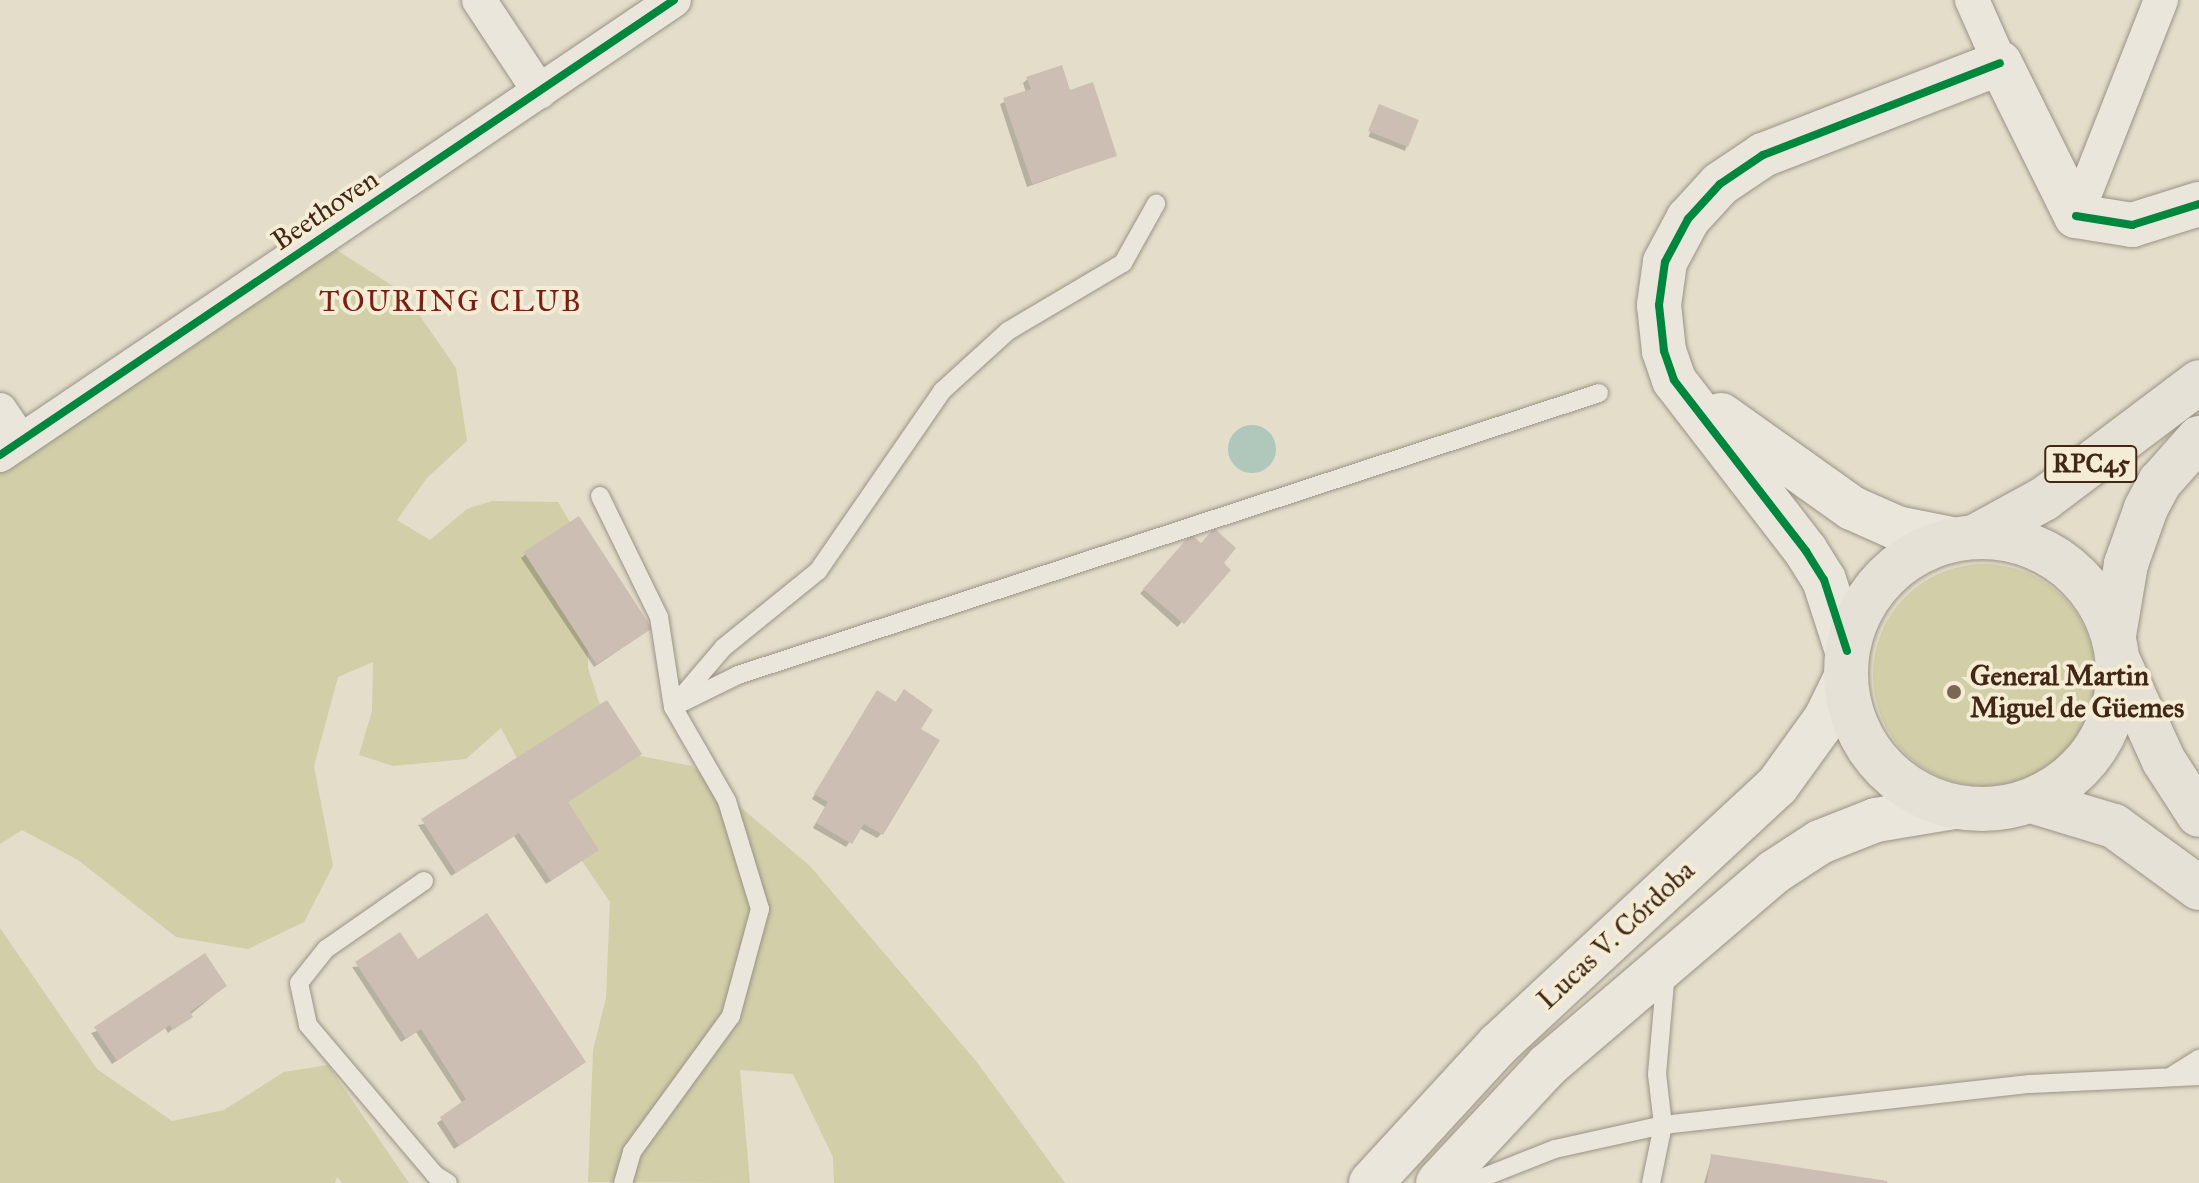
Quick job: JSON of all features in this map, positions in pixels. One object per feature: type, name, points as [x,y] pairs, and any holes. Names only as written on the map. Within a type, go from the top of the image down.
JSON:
[{"type":"main road","name":"RPC45","points":[[2199,382],[2044,499],[1964,538],[1914,554],[1882,579],[1860,613],[1846,664],[1854,721],[1877,761],[1912,790],[1954,807],[1993,809],[2031,801],[2080,769],[2098,746],[2118,691],[2116,648],[2126,564],[2146,508],[2160,482],[2199,438]]},
{"type":"main road","name":"RPC45","points":[[1964,538],[2011,539],[2045,552],[2065,566],[2099,602],[2164,761],[2199,815]]},
{"type":"main road","name":"RPC45","points":[[2031,801],[2114,826],[2199,888]]},
{"type":"street","points":[[479,0],[540,92]]},
{"type":"street","name":"Beethoven","points":[[10,448],[674,0]]},
{"type":"street","points":[[1972,0],[2076,216]]},
{"type":"street","points":[[2076,216],[2161,0]]},
{"type":"street","points":[[1846,664],[1824,580],[1806,551],[1674,380],[1664,351],[1659,305],[1665,262],[1688,219],[1720,184],[1763,155],[2000,63]]},
{"type":"street","points":[[2076,216],[2132,225],[2199,204]]},
{"type":"street","points":[[1674,380],[1852,508],[1897,528],[1964,538]]},
{"type":"street","points":[[0,410],[10,448]]},
{"type":"street","name":"Lucas V. Córdoba","points":[[1371,1183],[1498,1045],[1777,786],[1826,718],[1846,664]]},
{"type":"street","name":"Lucas V. Córdoba","points":[[1438,1183],[1547,1066],[1774,872],[1820,842],[1876,820],[1954,807]]},
{"type":"lane","points":[[673,707],[724,647],[818,571],[942,391],[1008,331],[1123,263],[1156,204]]},
{"type":"lane","points":[[673,707],[738,675],[1599,393]]},
{"type":"lane","points":[[600,496],[659,617],[673,707],[727,801],[760,909],[731,1016],[632,1152],[623,1183]]},
{"type":"lane","points":[[424,881],[326,949],[299,983],[308,1025],[435,1175],[448,1183]]},
{"type":"lane","points":[[1651,1183],[1663,1125],[1658,1025],[1667,961]]},
{"type":"lane","points":[[2173,1075],[2199,1059]]},
{"type":"lane","points":[[1469,1183],[1555,1149],[1663,1125],[2030,1084],[2199,1076]]},
{"type":"shaded area","points":[[335,249],[404,293],[456,368],[467,441],[427,478],[397,520],[430,540],[467,509],[492,501],[558,502],[587,551],[588,668],[615,751],[692,766],[810,866],[976,1061],[1065,1183],[834,1183],[833,1157],[793,1074],[740,1070],[750,1183],[588,1182],[593,1050],[606,998],[610,902],[535,792],[501,728],[466,759],[393,766],[359,755],[372,711],[373,662],[338,677],[314,766],[333,866],[304,922],[248,949],[176,937],[78,860],[22,830],[0,844],[0,470]]},
{"type":"shaded area","points":[[1252,425],[1261,426],[1269,432],[1275,440],[1275,458],[1269,466],[1261,472],[1252,473],[1243,472],[1235,466],[1229,458],[1228,449],[1229,440],[1235,432],[1243,426]]},
{"type":"shaded area","points":[[1984,564],[2006,566],[2026,573],[2046,583],[2062,597],[2076,613],[2086,633],[2093,653],[2093,697],[2086,717],[2076,737],[2062,753],[2046,767],[2026,777],[2006,784],[1984,786],[1962,784],[1942,777],[1922,767],[1906,753],[1892,737],[1882,717],[1875,697],[1873,675],[1875,653],[1882,633],[1892,613],[1906,597],[1922,583],[1942,573],[1962,566]]},
{"type":"shaded area","points":[[0,928],[97,1069],[172,1121],[224,1110],[284,1072],[328,1065],[409,1183],[342,1183],[337,1177],[335,1183],[0,1183]]},
{"type":"building","points":[[1062,65],[1070,90],[1093,82],[1117,156],[1032,184],[1003,98],[1031,89],[1026,77]]},
{"type":"building","points":[[1379,104],[1419,120],[1408,147],[1368,131]]},
{"type":"building","points":[[579,516],[652,628],[597,664],[524,552]]},
{"type":"building","points":[[1214,528],[1236,548],[1224,563],[1231,570],[1184,624],[1143,589],[1191,534],[1201,543]]},
{"type":"building","points":[[904,689],[933,710],[921,729],[940,740],[883,835],[864,824],[852,844],[816,823],[828,802],[814,794],[877,690],[896,702]]},
{"type":"building","points":[[607,700],[642,754],[568,802],[599,850],[551,881],[519,833],[456,873],[421,819]]},
{"type":"building","points":[[487,913],[586,1062],[459,1146],[440,1117],[466,1099],[421,1029],[406,1039],[355,962],[400,932],[418,959]]},
{"type":"building","points":[[205,953],[227,986],[190,1012],[193,1017],[173,1030],[170,1025],[117,1061],[94,1027]]},
{"type":"building","points":[[1711,1154],[1887,1181],[1887,1183],[1707,1183]]},
{"type":"cycle path","points":[[0,455],[674,0]]},
{"type":"cycle path","points":[[1847,651],[1824,580],[1806,551],[1674,380],[1664,351],[1659,305],[1665,262],[1688,219],[1720,184],[1763,155],[2000,63]]},
{"type":"cycle path","points":[[2076,216],[2132,225],[2199,204]]},
{"type":"place","name":"General Martin Miguel de Güemes","points":[[1954,692]]},
{"type":"district","name":"TOURING CLUB","points":[[451,301]]}]
